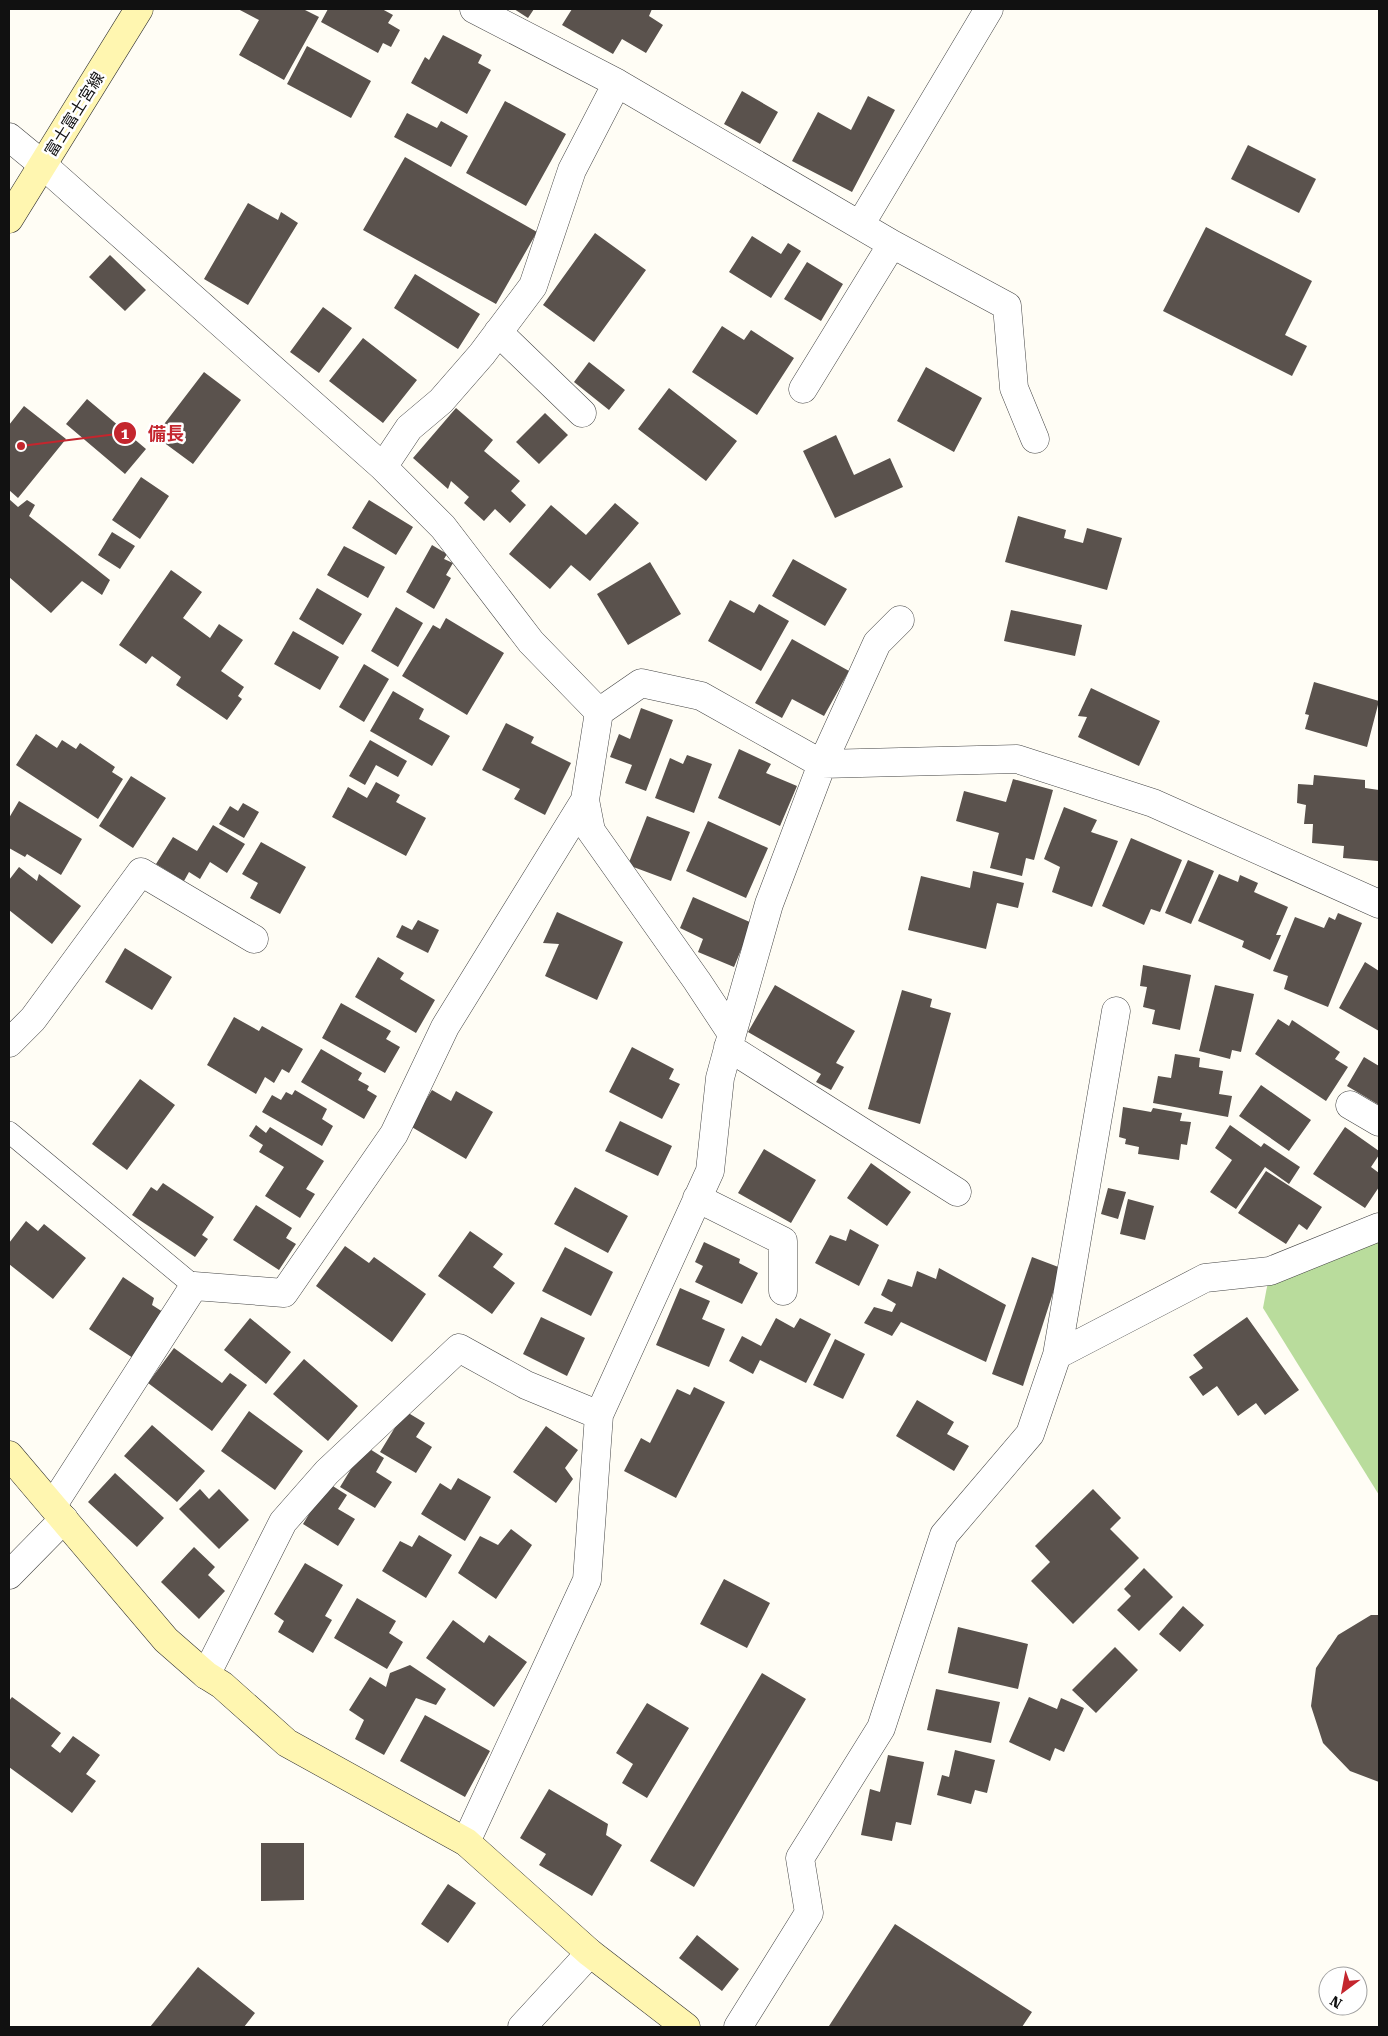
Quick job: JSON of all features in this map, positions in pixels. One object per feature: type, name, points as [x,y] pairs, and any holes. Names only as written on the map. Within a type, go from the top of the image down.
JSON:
[{"type":"street","name":"富士富士宮線","points":[[9,219],[138,9]]},
{"type":"street","points":[[474,9],[617,83],[892,244],[1008,306],[1014,388],[1035,439]]},
{"type":"street","points":[[860,225],[989,9]]},
{"type":"street","points":[[383,467],[409,428],[440,401],[498,332],[533,286],[572,170],[617,83]]},
{"type":"street","points":[[9,138],[43,165],[383,467],[443,527],[531,642],[599,712]]},
{"type":"street","points":[[803,389],[892,244]]},
{"type":"street","points":[[498,332],[582,413]]},
{"type":"street","points":[[466,1842],[587,1580],[599,1415],[710,1171],[720,1078],[768,904],[822,764],[877,643],[900,620]]},
{"type":"street","points":[[958,1192],[730,1040],[697,980],[591,831],[585,800],[599,712],[641,683],[701,696],[822,764],[1017,759],[1153,803],[1379,904]]},
{"type":"street","points":[[9,1575],[58,1512],[194,1286],[284,1293],[394,1134],[445,1027],[585,800]]},
{"type":"street","points":[[9,1043],[33,1019],[141,872],[254,939]]},
{"type":"street","points":[[738,2027],[809,1913],[800,1858],[882,1728],[944,1535],[1030,1434],[1057,1355],[1116,1011]]},
{"type":"street","points":[[1350,1105],[1379,1122]]},
{"type":"street","points":[[697,1198],[783,1242],[783,1291]]},
{"type":"street","points":[[1057,1355],[1205,1278],[1270,1271],[1379,1227]]},
{"type":"street","points":[[206,1675],[283,1522],[327,1472],[459,1348],[526,1385],[599,1415]]},
{"type":"street","points":[[9,1455],[166,1640],[206,1675],[222,1685],[287,1743],[466,1842],[590,1953],[686,2027]]},
{"type":"street","points":[[522,2027],[590,1953]]},
{"type":"lane","points":[[9,1132],[194,1286]]},
{"type":"green space","points":[[1379,1226],[1379,1495],[1263,1308],[1270,1271]]},
{"type":"building","points":[[238,9],[303,9],[319,17],[284,80],[239,55],[259,20]]},
{"type":"building","points":[[328,9],[382,9],[393,15],[388,23],[400,30],[391,47],[383,43],[378,53],[321,22]]},
{"type":"building","points":[[514,9],[534,9],[528,18]]},
{"type":"building","points":[[572,9],[652,9],[649,16],[663,25],[646,53],[622,39],[613,54],[562,25]]},
{"type":"building","points":[[443,35],[482,55],[478,63],[491,70],[467,114],[411,83],[425,57],[429,60]]},
{"type":"building","points":[[307,46],[371,81],[351,118],[287,84]]},
{"type":"building","points":[[742,91],[778,112],[760,144],[724,124]]},
{"type":"building","points":[[868,96],[895,110],[852,192],[792,161],[818,112],[851,130]]},
{"type":"building","points":[[505,101],[566,134],[526,206],[466,173]]},
{"type":"building","points":[[407,113],[437,128],[441,121],[468,136],[451,167],[394,137]]},
{"type":"building","points":[[1248,145],[1316,179],[1299,213],[1231,179]]},
{"type":"building","points":[[405,157],[537,232],[496,304],[363,230]]},
{"type":"building","points":[[248,203],[278,220],[281,212],[298,223],[248,305],[204,279]]},
{"type":"building","points":[[1206,227],[1312,281],[1285,335],[1307,346],[1292,376],[1163,311]]},
{"type":"building","points":[[595,233],[646,270],[594,342],[543,305]]},
{"type":"building","points":[[752,236],[781,254],[788,243],[801,251],[771,298],[729,272]]},
{"type":"building","points":[[110,255],[146,290],[125,311],[89,277]]},
{"type":"building","points":[[807,262],[843,284],[821,321],[784,299]]},
{"type":"building","points":[[415,274],[480,314],[458,349],[394,308]]},
{"type":"building","points":[[323,307],[352,328],[319,373],[290,352]]},
{"type":"building","points":[[722,326],[744,340],[751,330],[794,358],[757,415],[692,372]]},
{"type":"building","points":[[363,338],[417,380],[383,423],[329,381]]},
{"type":"building","points":[[589,362],[625,390],[609,410],[574,382]]},
{"type":"building","points":[[926,367],[982,398],[954,452],[897,421]]},
{"type":"building","points":[[204,372],[241,400],[193,464],[155,436]]},
{"type":"building","points":[[669,388],[737,441],[706,481],[638,429]]},
{"type":"building","points":[[87,399],[146,449],[125,474],[66,424]]},
{"type":"building","points":[[24,406],[66,439],[18,498],[9,490],[9,425]]},
{"type":"building","points":[[456,408],[493,440],[484,451],[520,481],[511,491],[526,505],[510,523],[495,509],[484,521],[464,503],[469,497],[451,481],[448,489],[413,458]]},
{"type":"building","points":[[545,413],[568,435],[539,464],[516,442]]},
{"type":"building","points":[[836,435],[854,475],[890,458],[903,487],[835,518],[803,451]]},
{"type":"building","points":[[141,477],[169,496],[140,539],[112,520]]},
{"type":"building","points":[[9,499],[18,507],[27,500],[35,505],[29,516],[110,580],[102,595],[82,581],[51,613],[9,577]]},
{"type":"building","points":[[369,500],[413,527],[396,555],[352,528]]},
{"type":"building","points":[[615,503],[639,523],[590,581],[571,565],[550,589],[509,554],[551,505],[586,535]]},
{"type":"building","points":[[1018,516],[1066,530],[1064,538],[1083,543],[1087,528],[1122,538],[1107,590],[1005,562]]},
{"type":"building","points":[[112,532],[135,546],[120,569],[98,555]]},
{"type":"building","points":[[432,545],[447,554],[444,559],[453,563],[446,575],[451,578],[434,609],[406,592]]},
{"type":"building","points":[[344,546],[385,567],[368,598],[327,575]]},
{"type":"building","points":[[793,559],[847,589],[825,626],[772,596]]},
{"type":"building","points":[[650,562],[681,614],[628,645],[597,594]]},
{"type":"building","points":[[171,570],[202,592],[183,618],[210,638],[219,624],[243,640],[221,671],[244,687],[238,696],[242,699],[227,720],[176,685],[181,677],[152,656],[146,664],[119,645]]},
{"type":"building","points":[[317,588],[362,614],[343,645],[299,619]]},
{"type":"building","points":[[730,600],[754,613],[759,604],[789,621],[761,671],[708,641]]},
{"type":"building","points":[[396,607],[423,623],[398,667],[371,651]]},
{"type":"building","points":[[1011,610],[1082,625],[1075,656],[1004,641]]},
{"type":"building","points":[[446,618],[504,653],[467,715],[402,676],[433,625],[440,629]]},
{"type":"building","points":[[293,631],[339,657],[320,690],[274,664]]},
{"type":"building","points":[[792,639],[849,671],[824,716],[792,699],[782,718],[755,703]]},
{"type":"building","points":[[364,664],[389,679],[364,722],[339,707]]},
{"type":"building","points":[[1314,682],[1379,701],[1367,747],[1305,729],[1309,715],[1305,714]]},
{"type":"building","points":[[1091,688],[1160,721],[1139,766],[1078,737],[1087,717],[1078,716]]},
{"type":"building","points":[[393,691],[424,709],[419,719],[450,736],[432,766],[370,731]]},
{"type":"building","points":[[641,708],[673,720],[646,791],[625,783],[632,765],[610,757],[619,734],[630,739]]},
{"type":"building","points":[[506,723],[534,737],[531,743],[571,763],[545,815],[514,799],[520,789],[482,770]]},
{"type":"building","points":[[36,734],[57,748],[62,740],[76,749],[80,743],[115,767],[112,772],[123,779],[98,819],[16,765]]},
{"type":"building","points":[[370,740],[407,761],[398,777],[376,765],[365,785],[349,776]]},
{"type":"building","points":[[739,749],[771,764],[766,773],[797,786],[780,826],[718,798]]},
{"type":"building","points":[[687,755],[712,764],[694,813],[655,798],[670,758],[683,764]]},
{"type":"building","points":[[1314,775],[1365,780],[1365,788],[1379,790],[1378,861],[1343,858],[1344,846],[1312,843],[1313,824],[1304,824],[1306,805],[1297,803],[1298,784],[1313,785]]},
{"type":"building","points":[[131,776],[166,798],[133,848],[99,826]]},
{"type":"building","points":[[1013,779],[1053,790],[1034,860],[1026,858],[1022,876],[990,868],[999,833],[956,821],[964,791],[1006,802]]},
{"type":"building","points":[[376,782],[400,795],[396,802],[426,818],[406,856],[332,817],[348,787],[367,798]]},
{"type":"building","points":[[19,801],[82,839],[61,875],[27,854],[25,857],[9,848],[9,818]]},
{"type":"building","points":[[243,803],[259,812],[244,838],[219,824],[230,806],[238,811]]},
{"type":"building","points":[[1064,807],[1097,820],[1091,832],[1118,841],[1092,907],[1052,892],[1060,867],[1044,859]]},
{"type":"building","points":[[647,816],[690,832],[671,881],[628,865]]},
{"type":"building","points":[[708,821],[768,848],[746,898],[686,871]]},
{"type":"building","points":[[213,825],[245,844],[227,873],[210,862],[200,879],[189,872],[184,881],[156,864],[173,837],[197,851]]},
{"type":"building","points":[[1131,838],[1182,860],[1160,912],[1151,909],[1144,925],[1102,906]]},
{"type":"building","points":[[261,842],[306,867],[280,914],[250,898],[258,883],[242,874]]},
{"type":"building","points":[[1188,860],[1214,871],[1191,924],[1165,913]]},
{"type":"building","points":[[19,867],[37,881],[39,874],[81,906],[52,944],[9,910],[9,880]]},
{"type":"building","points":[[973,871],[1024,883],[1018,908],[997,903],[986,949],[908,930],[921,876],[970,888]]},
{"type":"building","points":[[1219,874],[1238,882],[1240,875],[1258,883],[1254,892],[1288,907],[1276,935],[1281,935],[1270,960],[1242,947],[1244,941],[1198,921]]},
{"type":"building","points":[[693,897],[752,923],[734,967],[698,952],[703,939],[680,928]]},
{"type":"building","points":[[557,912],[623,942],[597,1000],[545,976],[559,944],[543,943]]},
{"type":"building","points":[[1338,913],[1362,923],[1328,1007],[1284,989],[1288,976],[1273,971],[1295,917],[1324,928],[1329,917],[1335,920]]},
{"type":"building","points":[[418,920],[439,930],[428,953],[396,937],[402,925],[412,930]]},
{"type":"building","points":[[125,948],[172,977],[152,1010],[105,982]]},
{"type":"building","points":[[378,957],[404,973],[400,979],[435,1000],[416,1033],[355,997]]},
{"type":"building","points":[[1365,962],[1379,971],[1379,1031],[1339,1008]]},
{"type":"building","points":[[1143,965],[1191,975],[1180,1030],[1152,1024],[1155,1010],[1143,1007],[1147,987],[1140,986]]},
{"type":"building","points":[[775,985],[855,1031],[836,1063],[844,1067],[831,1090],[816,1082],[821,1074],[748,1032]]},
{"type":"building","points":[[1215,985],[1254,994],[1241,1052],[1232,1050],[1230,1059],[1199,1051]]},
{"type":"building","points":[[902,990],[932,999],[930,1007],[951,1013],[920,1124],[868,1109]]},
{"type":"building","points":[[341,1003],[391,1031],[386,1039],[400,1047],[385,1073],[322,1038]]},
{"type":"building","points":[[234,1017],[259,1031],[262,1026],[303,1049],[289,1073],[282,1069],[274,1083],[265,1077],[256,1094],[207,1065]]},
{"type":"building","points":[[1278,1019],[1289,1026],[1292,1020],[1340,1052],[1335,1059],[1348,1067],[1326,1101],[1255,1054]]},
{"type":"building","points":[[632,1047],[674,1069],[669,1079],[680,1084],[662,1119],[609,1092]]},
{"type":"building","points":[[321,1049],[362,1073],[358,1080],[369,1086],[367,1090],[377,1096],[364,1119],[301,1082]]},
{"type":"building","points":[[1175,1054],[1200,1058],[1199,1067],[1223,1071],[1219,1094],[1232,1096],[1228,1117],[1153,1103],[1158,1076],[1171,1078]]},
{"type":"building","points":[[1364,1057],[1379,1066],[1379,1105],[1347,1086]]},
{"type":"building","points":[[140,1079],[175,1105],[127,1170],[92,1144]]},
{"type":"building","points":[[1261,1085],[1311,1120],[1289,1151],[1239,1116]]},
{"type":"building","points":[[295,1090],[327,1109],[322,1119],[333,1126],[322,1146],[262,1112],[272,1095],[281,1100],[286,1092],[292,1095]]},
{"type":"building","points":[[432,1090],[451,1101],[456,1091],[493,1112],[466,1159],[410,1126]]},
{"type":"building","points":[[1123,1107],[1151,1112],[1153,1108],[1182,1113],[1180,1121],[1191,1122],[1187,1145],[1181,1144],[1179,1160],[1138,1154],[1139,1147],[1125,1144],[1126,1139],[1119,1137]]},
{"type":"building","points":[[620,1121],[672,1146],[658,1176],[605,1151]]},
{"type":"building","points":[[256,1125],[266,1133],[270,1127],[324,1161],[306,1189],[315,1194],[300,1218],[265,1196],[284,1167],[259,1152],[263,1145],[249,1136]]},
{"type":"building","points":[[1230,1125],[1261,1147],[1264,1143],[1300,1167],[1289,1184],[1265,1167],[1236,1209],[1210,1192],[1232,1160],[1215,1148]]},
{"type":"building","points":[[1345,1127],[1379,1151],[1379,1155],[1371,1167],[1379,1173],[1379,1187],[1365,1208],[1313,1174]]},
{"type":"building","points":[[764,1149],[816,1180],[791,1223],[738,1193]]},
{"type":"building","points":[[871,1163],[911,1192],[887,1226],[847,1198]]},
{"type":"building","points":[[1266,1171],[1322,1207],[1307,1230],[1299,1224],[1286,1244],[1238,1213]]},
{"type":"building","points":[[163,1183],[214,1217],[202,1235],[208,1239],[195,1257],[132,1215],[151,1187],[157,1191]]},
{"type":"building","points":[[575,1187],[628,1216],[608,1253],[554,1224]]},
{"type":"building","points":[[1108,1188],[1126,1192],[1118,1219],[1101,1214]]},
{"type":"building","points":[[1128,1199],[1154,1206],[1145,1240],[1120,1234]]},
{"type":"building","points":[[256,1205],[292,1228],[286,1238],[296,1244],[279,1270],[233,1240]]},
{"type":"building","points":[[26,1221],[38,1231],[44,1224],[86,1258],[53,1299],[9,1264],[9,1243]]},
{"type":"building","points":[[850,1229],[879,1245],[859,1286],[815,1263],[830,1235],[846,1241]]},
{"type":"building","points":[[470,1231],[503,1254],[493,1267],[515,1283],[492,1314],[438,1276]]},
{"type":"building","points":[[704,1242],[740,1259],[739,1263],[758,1273],[742,1304],[695,1282],[703,1266],[695,1262]]},
{"type":"building","points":[[345,1246],[369,1263],[374,1257],[426,1294],[392,1342],[316,1286]]},
{"type":"building","points":[[565,1247],[613,1272],[591,1316],[542,1291]]},
{"type":"building","points":[[1032,1257],[1061,1268],[1023,1386],[992,1374]]},
{"type":"building","points":[[939,1268],[1006,1305],[986,1362],[901,1322],[892,1336],[864,1323],[874,1307],[892,1312],[896,1304],[881,1295],[888,1279],[912,1287],[917,1271],[936,1279]]},
{"type":"building","points":[[123,1277],[154,1298],[152,1305],[163,1312],[133,1358],[89,1329]]},
{"type":"building","points":[[680,1288],[710,1301],[702,1319],[725,1329],[709,1367],[656,1345]]},
{"type":"building","points":[[541,1317],[585,1338],[567,1376],[523,1354]]},
{"type":"building","points":[[1247,1317],[1299,1390],[1265,1415],[1256,1403],[1238,1416],[1217,1386],[1203,1396],[1189,1377],[1203,1368],[1193,1355]]},
{"type":"building","points":[[250,1318],[291,1352],[266,1384],[224,1350]]},
{"type":"building","points":[[776,1318],[794,1328],[800,1318],[831,1334],[806,1383],[760,1360],[753,1374],[729,1361],[742,1336],[761,1346]]},
{"type":"building","points":[[835,1339],[865,1354],[843,1399],[813,1385]]},
{"type":"building","points":[[174,1348],[222,1383],[230,1373],[247,1385],[212,1431],[148,1383]]},
{"type":"building","points":[[304,1359],[358,1406],[328,1441],[273,1394]]},
{"type":"building","points":[[694,1387],[725,1402],[676,1498],[624,1471],[641,1438],[650,1443],[677,1389],[690,1395]]},
{"type":"building","points":[[917,1400],[954,1422],[947,1434],[969,1446],[954,1471],[896,1436]]},
{"type":"building","points":[[249,1411],[303,1451],[275,1490],[221,1451]]},
{"type":"building","points":[[405,1411],[425,1423],[416,1437],[432,1447],[416,1473],[380,1452]]},
{"type":"building","points":[[152,1425],[205,1471],[177,1502],[124,1456]]},
{"type":"building","points":[[546,1426],[578,1450],[565,1468],[573,1479],[556,1503],[513,1472]]},
{"type":"building","points":[[365,1446],[384,1458],[376,1472],[392,1482],[375,1508],[340,1487]]},
{"type":"building","points":[[115,1473],[164,1518],[137,1547],[88,1502]]},
{"type":"building","points":[[458,1478],[491,1497],[465,1541],[421,1514],[440,1483],[451,1490]]},
{"type":"building","points":[[328,1483],[347,1495],[338,1509],[355,1519],[338,1546],[303,1524]]},
{"type":"building","points":[[200,1489],[209,1499],[219,1489],[249,1520],[219,1549],[179,1509]]},
{"type":"building","points":[[1093,1489],[1121,1518],[1110,1529],[1139,1558],[1073,1624],[1031,1581],[1050,1562],[1035,1546]]},
{"type":"building","points":[[511,1529],[532,1545],[496,1599],[458,1573],[480,1536],[498,1545]]},
{"type":"building","points":[[419,1535],[452,1555],[426,1598],[382,1571],[400,1541],[412,1547]]},
{"type":"building","points":[[194,1547],[215,1567],[208,1575],[225,1591],[199,1619],[161,1582]]},
{"type":"building","points":[[305,1563],[343,1585],[325,1616],[332,1620],[313,1653],[278,1632],[284,1621],[274,1614]]},
{"type":"building","points":[[1144,1568],[1173,1597],[1139,1631],[1117,1610],[1131,1596],[1124,1589]]},
{"type":"building","points":[[724,1579],[770,1603],[747,1648],[700,1624]]},
{"type":"building","points":[[357,1598],[396,1621],[389,1633],[403,1642],[387,1669],[334,1638]]},
{"type":"building","points":[[1183,1606],[1204,1625],[1180,1652],[1159,1634]]},
{"type":"building","points":[[1371,1615],[1379,1615],[1379,1782],[1350,1771],[1323,1743],[1311,1706],[1316,1668],[1338,1635]]},
{"type":"building","points":[[453,1620],[484,1643],[489,1635],[527,1662],[494,1707],[426,1658]]},
{"type":"building","points":[[958,1627],[1028,1644],[1018,1689],[948,1673]]},
{"type":"building","points":[[1115,1647],[1138,1670],[1096,1713],[1072,1690]]},
{"type":"building","points":[[410,1665],[446,1689],[436,1705],[416,1698],[384,1755],[355,1739],[364,1720],[349,1710],[370,1677],[386,1687],[390,1673]]},
{"type":"building","points":[[762,1673],[806,1699],[694,1887],[650,1861]]},
{"type":"building","points":[[936,1689],[1000,1702],[991,1743],[927,1730]]},
{"type":"building","points":[[12,1697],[61,1733],[51,1746],[60,1753],[73,1736],[100,1755],[86,1774],[96,1781],[72,1813],[9,1767],[9,1701]]},
{"type":"building","points":[[1029,1697],[1057,1709],[1061,1698],[1084,1708],[1064,1752],[1055,1748],[1050,1761],[1009,1742]]},
{"type":"building","points":[[647,1703],[689,1728],[647,1798],[622,1783],[633,1764],[616,1753]]},
{"type":"building","points":[[425,1715],[490,1751],[465,1797],[400,1761]]},
{"type":"building","points":[[955,1750],[995,1760],[987,1793],[975,1790],[971,1804],[937,1795],[942,1775],[949,1777]]},
{"type":"building","points":[[888,1755],[924,1762],[911,1825],[896,1822],[892,1841],[861,1835],[870,1789],[880,1792]]},
{"type":"building","points":[[549,1789],[608,1824],[606,1835],[622,1845],[592,1896],[539,1865],[546,1854],[520,1838]]},
{"type":"building","points":[[261,1843],[304,1843],[304,1900],[261,1901]]},
{"type":"building","points":[[448,1884],[476,1903],[448,1943],[421,1924]]},
{"type":"building","points":[[895,1924],[1032,2012],[1022,2027],[829,2026]]},
{"type":"building","points":[[697,1935],[739,1969],[722,1991],[679,1958]]},
{"type":"building","points":[[198,1967],[255,2013],[244,2027],[150,2027]]},
{"type":"place","name":"備長","points":[[21,446]]}]
